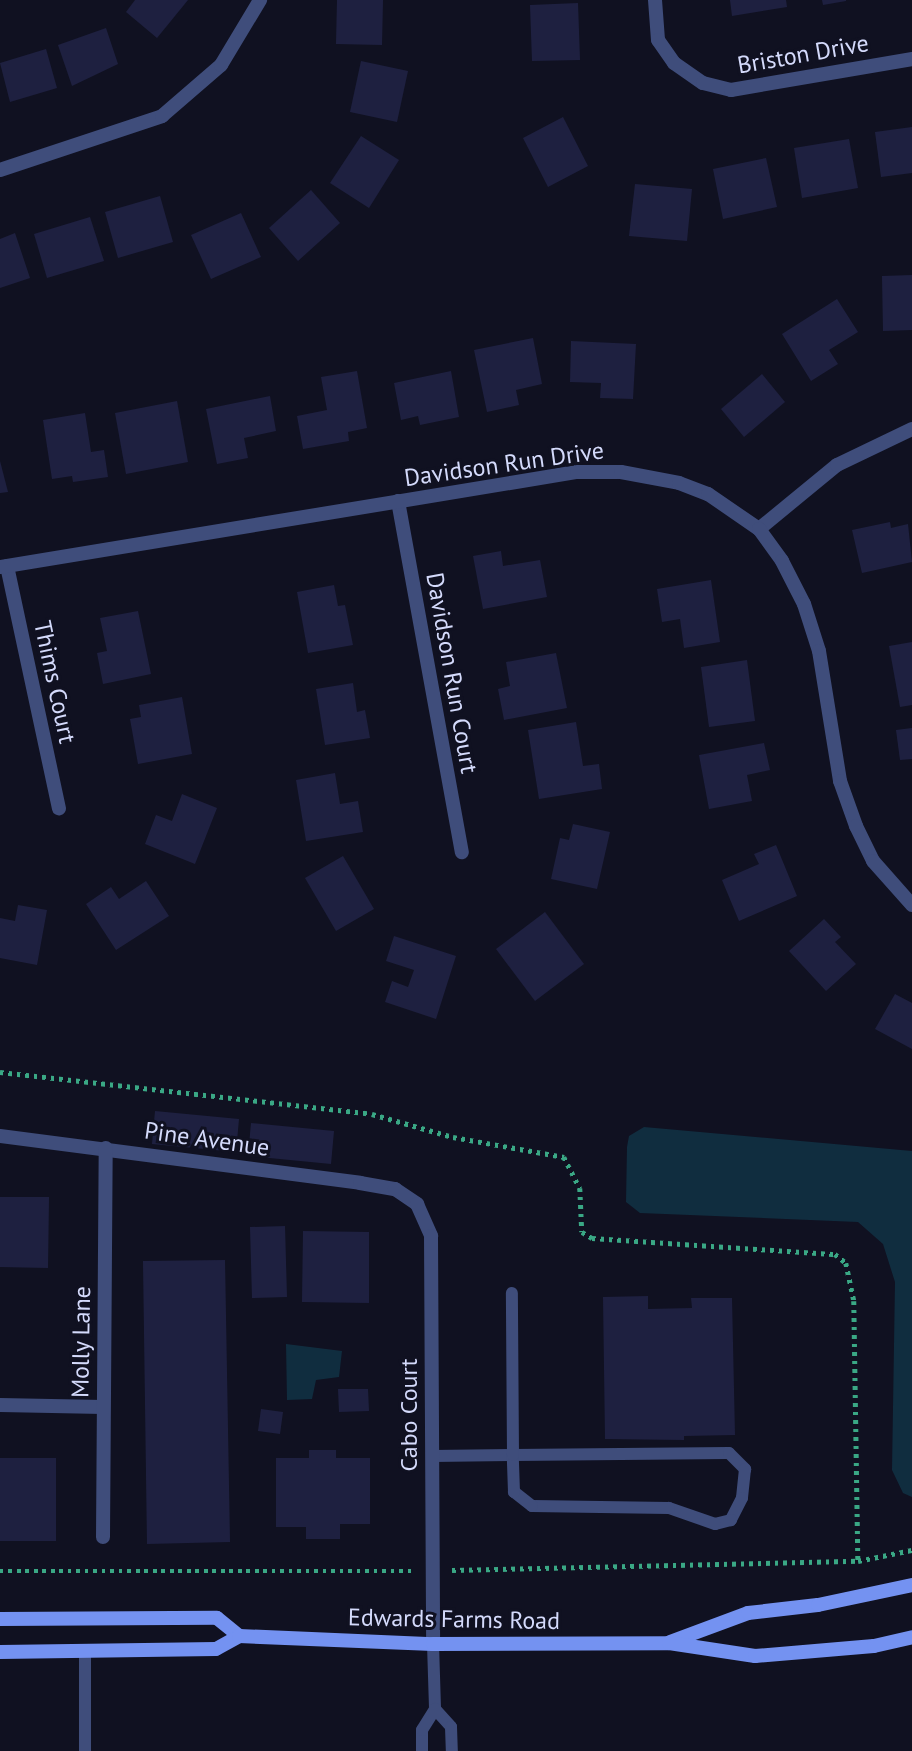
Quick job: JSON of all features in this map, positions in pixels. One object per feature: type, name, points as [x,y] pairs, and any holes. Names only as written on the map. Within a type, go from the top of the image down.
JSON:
[{"type":"main road","name":"Edwards Farms Road","points":[[669,1643],[748,1613],[818,1605],[912,1585]]},
{"type":"main road","name":"Edwards Farms Road","points":[[0,1619],[217,1618],[239,1636]]},
{"type":"main road","name":"Edwards Farms Road","points":[[0,1652],[216,1649],[239,1636],[433,1644],[669,1643],[755,1656],[874,1646],[912,1637]]},
{"type":"street","points":[[0,170],[162,116],[207,81],[234,47],[260,0]]},
{"type":"street","name":"Briston Drive","points":[[654,0],[658,40],[680,70],[703,83],[731,90],[912,59]]},
{"type":"street","points":[[759,530],[837,465],[912,429]]},
{"type":"street","name":"Davidson Run Drive","points":[[4,567],[577,472],[650,475],[708,494],[759,530],[804,604],[819,651],[840,781],[856,826],[873,861],[912,905]]},
{"type":"street","name":"Davidson Run Court","points":[[398,501],[462,852]]},
{"type":"street","name":"Thims Court","points":[[4,567],[59,808]]},
{"type":"street","name":"Pine Avenue","points":[[0,1136],[360,1183],[406,1194]]},
{"type":"street","name":"Molly Lane","points":[[103,1537],[106,1148]]},
{"type":"street","name":"Cabo Court","points":[[406,1194],[416,1204],[431,1236],[433,1644]]},
{"type":"street","points":[[0,1405],[103,1407]]},
{"type":"lane","points":[[432,1455],[513,1455],[729,1453],[744,1469],[742,1498],[732,1520],[715,1524],[669,1508],[532,1506],[514,1492],[513,1455],[512,1293]]},
{"type":"lane","points":[[422,1751],[422,1730],[435,1709],[433,1644]]},
{"type":"lane","points":[[85,1651],[85,1751]]},
{"type":"lane","points":[[435,1709],[451,1727],[452,1751]]},
{"type":"path","points":[[0,1072],[372,1114],[453,1137],[564,1157],[580,1188],[582,1232],[592,1238],[835,1254],[846,1263],[854,1301],[858,1561]]},
{"type":"path","points":[[0,1571],[432,1571],[858,1561],[912,1550]]},
{"type":"water","points":[[644,1127],[912,1151],[912,1497],[903,1493],[892,1470],[895,1282],[883,1244],[858,1222],[640,1213],[626,1202],[627,1147],[629,1136]]},
{"type":"water","points":[[286,1344],[342,1351],[339,1377],[316,1380],[312,1399],[287,1400]]},
{"type":"building","points":[[135,0],[188,0],[157,38],[126,12]]},
{"type":"building","points":[[337,0],[383,0],[382,45],[336,44]]},
{"type":"building","points":[[730,0],[786,0],[787,7],[732,16]]},
{"type":"building","points":[[822,0],[846,0],[846,1],[823,5]]},
{"type":"building","points":[[578,3],[580,60],[532,61],[530,5]]},
{"type":"building","points":[[106,28],[118,64],[72,86],[58,45]]},
{"type":"building","points":[[46,49],[57,88],[10,102],[0,63]]},
{"type":"building","points":[[361,61],[408,71],[397,122],[350,112]]},
{"type":"building","points":[[563,117],[588,166],[548,187],[523,138]]},
{"type":"building","points":[[912,127],[912,173],[881,177],[875,132]]},
{"type":"building","points":[[361,136],[399,160],[369,208],[330,183]]},
{"type":"building","points":[[849,139],[858,188],[802,198],[794,148]]},
{"type":"building","points":[[766,158],[777,207],[723,219],[713,169]]},
{"type":"building","points":[[635,184],[692,189],[687,241],[629,236]]},
{"type":"building","points":[[311,190],[340,223],[298,261],[269,228]]},
{"type":"building","points":[[160,196],[173,242],[118,258],[105,212]]},
{"type":"building","points":[[241,213],[261,257],[211,279],[191,235]]},
{"type":"building","points":[[90,217],[104,261],[47,278],[34,234]]},
{"type":"building","points":[[15,233],[30,278],[0,288],[0,239]]},
{"type":"building","points":[[912,275],[912,330],[883,331],[882,276]]},
{"type":"building","points":[[837,299],[858,332],[829,350],[838,364],[811,381],[782,334]]},
{"type":"building","points":[[533,338],[542,384],[516,390],[519,405],[487,412],[474,350]]},
{"type":"building","points":[[571,341],[636,344],[633,399],[600,398],[601,383],[570,382]]},
{"type":"building","points":[[357,371],[367,428],[348,432],[349,441],[303,449],[297,416],[327,410],[321,377]]},
{"type":"building","points":[[451,371],[459,417],[420,425],[418,416],[401,420],[394,383]]},
{"type":"building","points":[[762,374],[785,402],[744,437],[721,409]]},
{"type":"building","points":[[270,396],[276,431],[244,438],[248,458],[217,464],[206,409]]},
{"type":"building","points":[[177,401],[188,462],[126,474],[115,413]]},
{"type":"building","points":[[85,413],[91,452],[104,450],[108,477],[73,482],[72,476],[52,479],[43,420]]},
{"type":"building","points":[[0,461],[8,492],[0,493]]},
{"type":"building","points":[[890,522],[891,528],[908,524],[912,562],[862,573],[852,530]]},
{"type":"building","points":[[501,551],[503,566],[540,560],[547,597],[483,609],[473,556]]},
{"type":"building","points":[[711,580],[720,642],[684,648],[680,619],[662,622],[657,589]]},
{"type":"building","points":[[334,585],[338,606],[345,605],[353,645],[308,653],[297,592]]},
{"type":"building","points":[[138,611],[151,674],[103,684],[97,653],[107,651],[100,618]]},
{"type":"building","points":[[912,642],[912,705],[900,707],[889,646]]},
{"type":"building","points":[[556,653],[567,708],[504,720],[498,689],[510,686],[506,662]]},
{"type":"building","points":[[747,660],[755,721],[709,727],[701,667]]},
{"type":"building","points":[[353,683],[357,712],[365,710],[370,738],[325,745],[316,689]]},
{"type":"building","points":[[182,697],[192,754],[138,764],[130,719],[141,717],[139,705]]},
{"type":"building","points":[[576,722],[583,766],[599,764],[602,789],[539,799],[528,730]]},
{"type":"building","points":[[912,728],[912,759],[900,760],[896,730]]},
{"type":"building","points":[[764,743],[770,770],[747,775],[752,801],[709,809],[699,755]]},
{"type":"building","points":[[335,773],[340,804],[358,801],[363,832],[306,841],[296,780]]},
{"type":"building","points":[[182,794],[217,808],[195,864],[145,844],[156,815],[172,821]]},
{"type":"building","points":[[573,824],[610,832],[597,889],[551,879],[560,838],[569,840]]},
{"type":"building","points":[[776,845],[797,896],[739,921],[722,880],[759,864],[754,854]]},
{"type":"building","points":[[343,856],[374,909],[336,931],[305,878]]},
{"type":"building","points":[[146,881],[169,916],[116,950],[86,904],[111,887],[119,899]]},
{"type":"building","points":[[18,905],[47,910],[37,965],[0,958],[0,918],[15,921]]},
{"type":"building","points":[[545,912],[584,964],[535,1001],[496,949]]},
{"type":"building","points":[[824,919],[841,937],[835,942],[856,964],[826,991],[789,951]]},
{"type":"building","points":[[394,936],[456,956],[436,1019],[385,1002],[392,981],[408,987],[414,970],[386,961]]},
{"type":"building","points":[[895,994],[912,1003],[912,1049],[875,1029]]},
{"type":"building","points":[[155,1111],[239,1119],[236,1152],[152,1144]]},
{"type":"building","points":[[251,1123],[334,1131],[331,1164],[248,1156]]},
{"type":"building","points":[[0,1197],[49,1197],[48,1268],[0,1267]]},
{"type":"building","points":[[285,1226],[287,1297],[252,1298],[250,1227]]},
{"type":"building","points":[[303,1231],[369,1232],[369,1303],[302,1302]]},
{"type":"building","points":[[225,1260],[230,1542],[147,1544],[143,1261]]},
{"type":"building","points":[[648,1296],[648,1309],[692,1308],[691,1298],[732,1298],[735,1435],[684,1436],[684,1440],[605,1439],[603,1297]]},
{"type":"building","points":[[338,1389],[368,1389],[369,1411],[339,1412]]},
{"type":"building","points":[[261,1409],[283,1412],[280,1434],[258,1431]]},
{"type":"building","points":[[309,1450],[336,1450],[336,1458],[370,1458],[370,1524],[340,1524],[340,1539],[306,1539],[306,1527],[276,1527],[276,1458],[309,1458]]},
{"type":"building","points":[[0,1458],[56,1458],[56,1541],[0,1541]]}]
